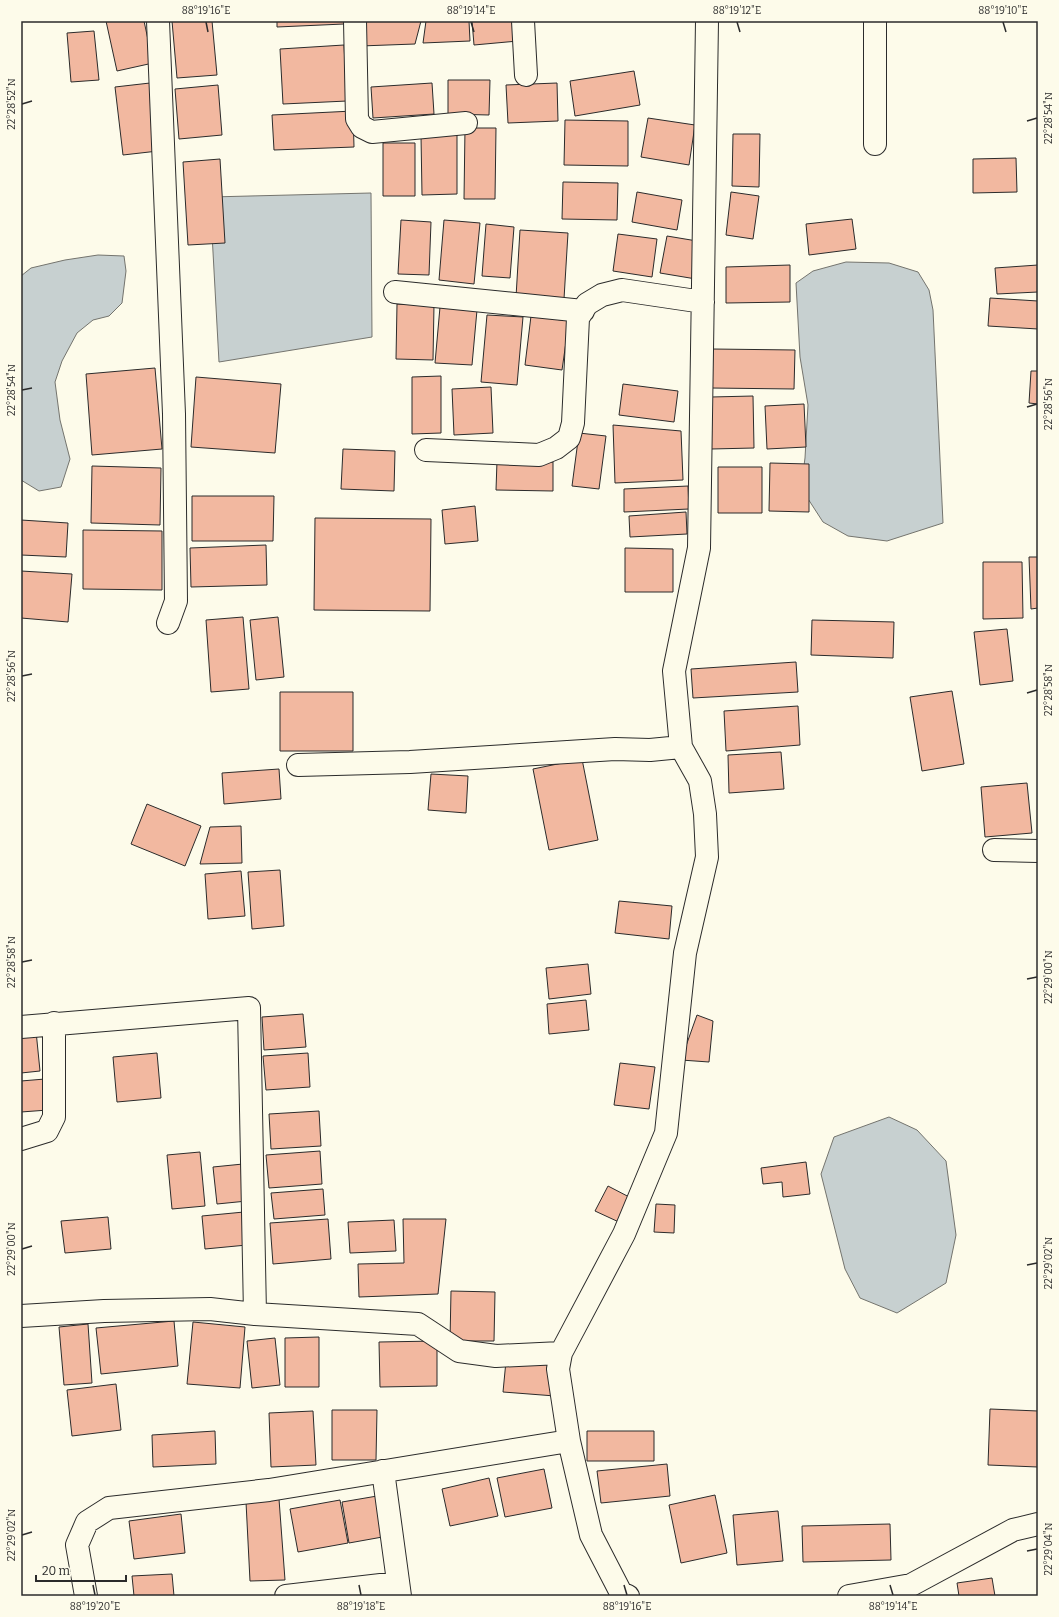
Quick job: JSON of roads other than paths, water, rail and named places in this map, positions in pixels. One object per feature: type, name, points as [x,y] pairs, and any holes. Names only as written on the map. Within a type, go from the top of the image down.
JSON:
[{"type":"street","points":[[158,21],[174,414],[176,601],[168,623]]},
{"type":"street","points":[[355,21],[357,119],[362,127],[372,132],[466,123]]},
{"type":"street","points":[[523,21],[526,74]]},
{"type":"street","points":[[628,1596],[621,1593],[591,1535],[569,1441],[558,1369],[561,1353],[624,1234],[666,1133],[685,953],[708,857],[705,814],[700,781],[681,747],[674,671],[699,548],[707,21]]},
{"type":"street","points":[[875,21],[875,144]]},
{"type":"street","points":[[426,450],[539,455],[556,448],[569,438],[573,422],[578,318],[587,304],[602,295],[622,290],[703,302]]},
{"type":"street","points":[[395,292],[583,311]]},
{"type":"street","points":[[298,766],[410,762],[615,749],[650,750],[681,747]]},
{"type":"street","points":[[994,850],[1038,851]]},
{"type":"street","points":[[21,1027],[54,1023],[249,1008],[255,1314]]},
{"type":"street","points":[[21,1139],[47,1131],[54,1117],[54,1023]]},
{"type":"street","points":[[21,1316],[104,1311],[210,1309],[255,1314],[418,1324],[459,1351],[496,1356],[561,1353]]},
{"type":"street","points":[[86,1596],[77,1545],[87,1522],[109,1508],[269,1490],[569,1441]]},
{"type":"street","points":[[286,1596],[399,1589],[383,1471]]},
{"type":"street","points":[[849,1596],[911,1590],[1013,1530],[1038,1524]]}]
